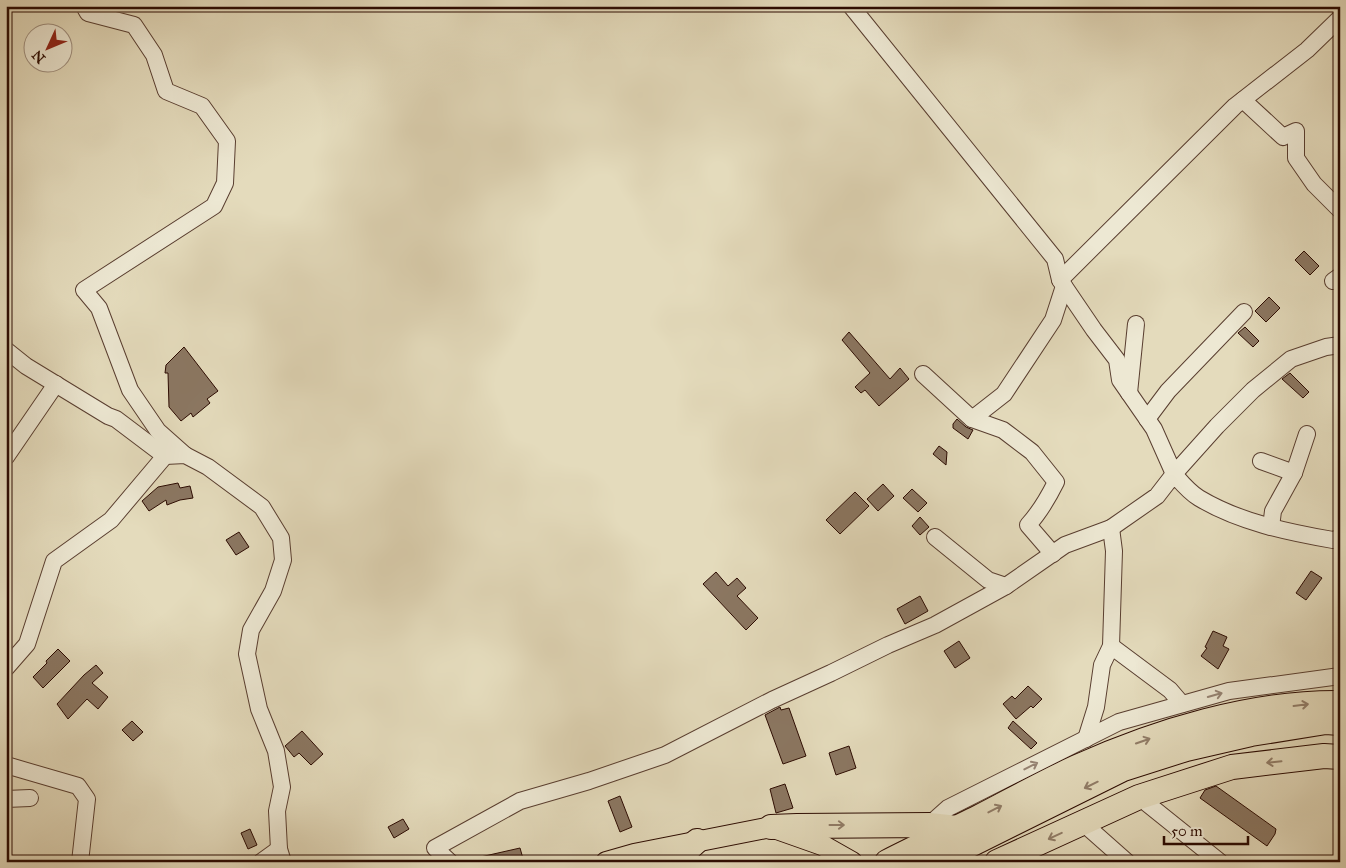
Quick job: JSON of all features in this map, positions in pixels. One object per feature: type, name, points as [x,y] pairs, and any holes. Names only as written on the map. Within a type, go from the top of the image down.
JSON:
[{"type":"highway","points":[[896,857],[958,828],[1077,767],[1142,740],[1254,710],[1316,703],[1340,703]]},
{"type":"highway","points":[[936,862],[1123,769],[1186,749],[1251,734],[1326,722],[1340,723]]},
{"type":"highway","points":[[1016,859],[1083,823],[1139,797],[1232,767],[1324,756],[1340,757]]},
{"type":"highway","points":[[771,828],[929,825],[958,828]]},
{"type":"highway","points":[[674,862],[697,841]]},
{"type":"main road","points":[[606,862],[697,841],[771,828],[822,845],[852,862]]},
{"type":"street","points":[[84,6],[88,13],[134,25],[154,55],[166,91],[202,106],[227,141],[225,182],[214,206],[84,290],[99,308],[130,390],[158,431],[185,455],[208,467],[262,507],[281,538],[283,560],[273,591],[251,630],[247,654],[259,709],[276,751],[282,787],[277,811],[281,856],[261,862]]},
{"type":"street","points":[[850,6],[1055,259],[1062,283],[1117,360],[1120,380],[1154,429],[1174,474],[1197,497],[1242,518],[1289,533],[1333,540],[1340,538]]},
{"type":"street","points":[[972,418],[1004,394],[1053,320],[1062,283],[1243,100],[1307,50],[1340,18]]},
{"type":"street","points":[[1243,100],[1282,137],[1296,131],[1296,158],[1314,184],[1340,210]]},
{"type":"street","points":[[1147,419],[1168,391],[1244,312]]},
{"type":"street","points":[[1129,392],[1136,324]]},
{"type":"street","points":[[450,862],[435,848],[520,801],[589,781],[665,755],[772,700],[935,625],[1006,586],[1065,545],[1111,528],[1157,496],[1217,426],[1253,390],[1291,359],[1340,344]]},
{"type":"street","points":[[6,350],[26,366],[116,419],[165,456],[185,455]]},
{"type":"street","points":[[923,374],[972,418],[1003,430],[1032,452],[1056,482],[1047,501],[1036,517],[1028,524],[1053,554]]},
{"type":"street","points":[[6,457],[56,384]]},
{"type":"street","points":[[1271,527],[1273,511],[1294,473],[1306,434]]},
{"type":"street","points":[[6,668],[27,644],[54,561],[111,520],[165,456]]},
{"type":"street","points":[[1260,461],[1294,473]]},
{"type":"street","points":[[1086,739],[1096,707],[1102,665],[1112,646],[1114,551],[1111,528]]},
{"type":"street","points":[[935,537],[988,580],[1006,586]]},
{"type":"street","points":[[1112,646],[1170,690],[1182,704]]},
{"type":"street","points":[[929,825],[948,808],[1119,722],[1229,691],[1340,676]]},
{"type":"street","points":[[6,765],[78,786],[87,799],[80,862]]},
{"type":"street","points":[[1139,797],[1213,859]]},
{"type":"street","points":[[6,799],[30,798]]},
{"type":"street","points":[[1083,823],[1127,862]]},
{"type":"building","points":[[1304,251],[1319,266],[1310,275],[1295,260]]},
{"type":"building","points":[[1269,297],[1280,308],[1266,322],[1255,311]]},
{"type":"building","points":[[1245,327],[1259,341],[1253,347],[1238,333]]},
{"type":"building","points":[[849,332],[890,379],[900,368],[909,379],[879,406],[865,390],[861,393],[855,387],[870,373],[842,340]]},
{"type":"building","points":[[184,347],[218,391],[207,399],[210,403],[193,417],[191,413],[181,421],[169,407],[168,373],[165,373],[166,365]]},
{"type":"building","points":[[1290,373],[1309,392],[1303,398],[1282,379]]},
{"type":"building","points":[[957,419],[973,430],[968,439],[953,428],[953,424]]},
{"type":"building","points":[[939,446],[947,452],[946,465],[933,454]]},
{"type":"building","points":[[178,483],[180,488],[190,486],[193,498],[167,505],[166,500],[149,511],[142,501],[158,487]]},
{"type":"building","points":[[883,484],[894,496],[878,511],[867,499]]},
{"type":"building","points":[[912,489],[927,503],[918,512],[903,498]]},
{"type":"building","points":[[855,492],[869,506],[840,534],[826,520]]},
{"type":"building","points":[[920,517],[929,527],[920,535],[912,526]]},
{"type":"building","points":[[239,532],[249,547],[236,555],[226,540]]},
{"type":"building","points":[[1311,571],[1322,578],[1306,600],[1296,593]]},
{"type":"building","points":[[716,572],[728,586],[737,578],[746,588],[737,596],[758,618],[746,630],[703,584]]},
{"type":"building","points":[[920,596],[928,611],[905,624],[897,609]]},
{"type":"building","points":[[1213,631],[1227,637],[1223,646],[1229,649],[1218,669],[1201,656],[1207,648],[1205,647]]},
{"type":"building","points":[[959,641],[970,658],[955,668],[944,651]]},
{"type":"building","points":[[58,649],[70,661],[43,688],[33,677]]},
{"type":"building","points":[[96,665],[103,673],[92,683],[108,697],[98,709],[87,699],[68,719],[57,704]]},
{"type":"building","points":[[1028,686],[1042,699],[1033,708],[1031,706],[1016,719],[1003,704],[1012,696],[1015,699]]},
{"type":"building","points":[[780,707],[781,710],[789,708],[806,756],[783,764],[765,715]]},
{"type":"building","points":[[132,721],[143,732],[133,741],[122,730]]},
{"type":"building","points":[[1013,721],[1037,743],[1031,749],[1008,728]]},
{"type":"building","points":[[302,731],[323,754],[311,765],[299,753],[294,757],[285,746]]},
{"type":"building","points":[[849,746],[856,768],[836,775],[829,753]]},
{"type":"building","points":[[785,784],[793,808],[776,813],[770,789]]},
{"type":"building","points":[[1216,786],[1276,829],[1267,846],[1200,798],[1205,790]]},
{"type":"building","points":[[620,796],[632,827],[620,832],[608,801]]},
{"type":"building","points":[[403,819],[409,829],[394,838],[388,827]]},
{"type":"building","points":[[250,829],[257,845],[248,849],[241,833]]},
{"type":"building","points":[[520,848],[524,862],[476,862],[476,858]]}]
